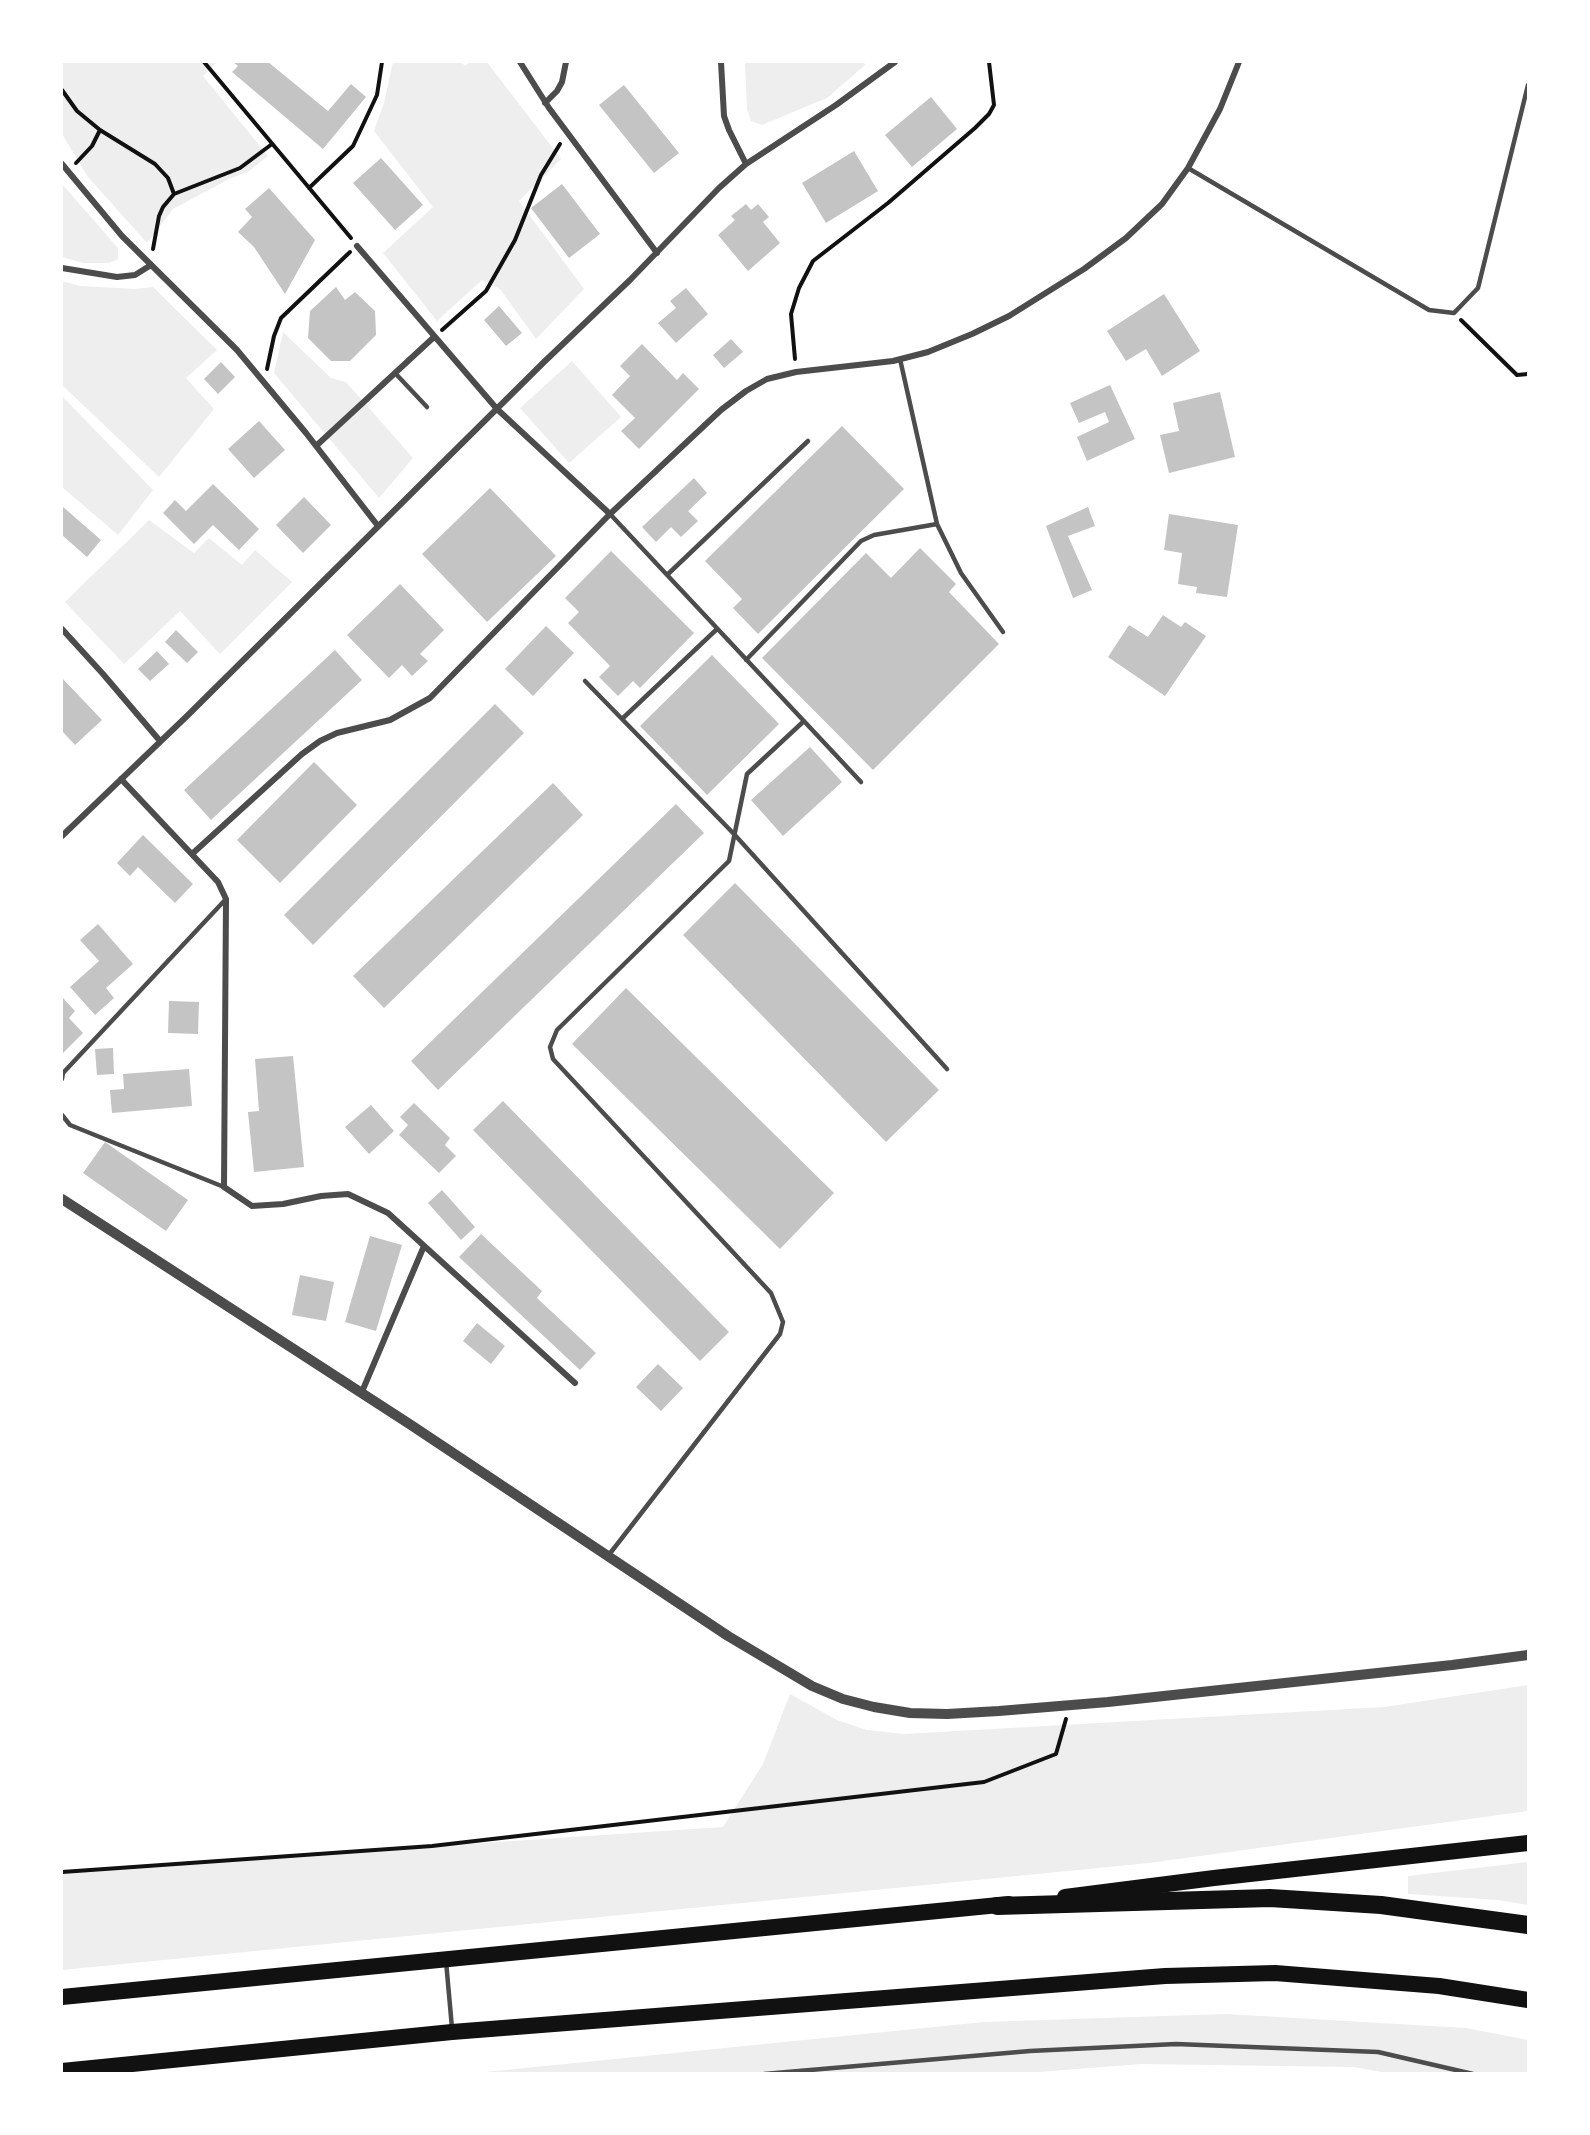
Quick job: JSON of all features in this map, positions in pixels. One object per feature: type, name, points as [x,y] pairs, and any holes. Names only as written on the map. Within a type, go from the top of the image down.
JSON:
[{"type":"highway","points":[[62,1997],[997,1906],[1214,1878],[1528,1843]]},
{"type":"highway","points":[[997,1906],[1270,1898],[1382,1905],[1528,1925]]},
{"type":"highway","points":[[62,2071],[452,2032],[1165,1976],[1275,1973],[1439,1986],[1528,2000]]},
{"type":"street","points":[[520,62],[545,104],[657,253]]},
{"type":"street","points":[[545,104],[562,82],[566,62]]},
{"type":"street","points":[[721,62],[724,116],[746,164]]},
{"type":"street","points":[[192,854],[302,754],[320,741],[337,733],[390,720],[429,698],[610,514],[721,410],[746,391],[767,379],[796,372],[900,359],[928,352],[1009,316],[1084,269],[1126,238],[1162,204],[1188,168],[1220,109],[1239,62]]},
{"type":"street","points":[[62,836],[657,253],[719,188],[746,164],[836,105],[890,63]]},
{"type":"street","points":[[62,164],[122,236],[237,350],[265,382],[378,526]]},
{"type":"street","points":[[357,246],[497,409],[610,514]]},
{"type":"street","points":[[62,268],[117,277],[135,275],[151,265]]},
{"type":"street","points":[[316,446],[434,337]]},
{"type":"street","points":[[62,629],[160,741]]},
{"type":"street","points":[[121,779],[218,882],[226,899],[224,1187],[252,1206],[283,1204],[321,1196],[348,1194],[388,1213],[575,1383]]},
{"type":"street","points":[[62,1199],[771,1663],[812,1686],[843,1699],[874,1707],[919,1713],[999,1711],[1070,1706],[1528,1655]]},
{"type":"street","points":[[361,1394],[424,1246]]},
{"type":"lane","points":[[1188,168],[1429,310],[1454,313],[1478,288],[1528,85]]},
{"type":"lane","points":[[900,359],[937,524],[961,573],[1003,632]]},
{"type":"lane","points":[[395,373],[427,408]]},
{"type":"lane","points":[[667,575],[808,441]]},
{"type":"lane","points":[[610,514],[861,782]]},
{"type":"lane","points":[[746,660],[861,541],[874,535],[937,524]]},
{"type":"lane","points":[[622,719],[717,629]]},
{"type":"lane","points":[[585,681],[734,834],[947,1069]]},
{"type":"lane","points":[[608,1556],[780,1334],[783,1322],[771,1293],[553,1059],[550,1047],[557,1030],[729,861],[740,798],[747,774],[804,721]]},
{"type":"lane","points":[[62,1079],[63,1073],[226,899]]},
{"type":"lane","points":[[62,1115],[70,1125],[224,1187]]},
{"type":"lane","points":[[446,1959],[452,2032]]},
{"type":"lane","points":[[764,2073],[1030,2051],[1176,2044],[1378,2052],[1473,2073]]},
{"type":"path","points":[[204,62],[357,246],[280,318],[265,382]]},
{"type":"path","points":[[309,188],[353,146],[377,95],[382,62]]},
{"type":"path","points":[[796,372],[791,314],[799,288],[813,261],[888,203],[989,114],[994,105],[989,62]]},
{"type":"path","points":[[62,90],[77,111],[100,130],[155,164],[168,178],[174,194]]},
{"type":"path","points":[[67,172],[92,146],[100,130]]},
{"type":"path","points":[[434,337],[486,291],[515,240],[541,175],[567,134]]},
{"type":"path","points":[[151,265],[159,216],[174,194],[240,168],[272,144]]},
{"type":"path","points":[[1454,313],[1517,375],[1528,374]]},
{"type":"path","points":[[62,1872],[432,1846],[984,1782],[1056,1754],[1070,1706]]},
{"type":"shaded area","points":[[62,62],[217,62],[203,76],[268,156],[248,172],[231,178],[173,209],[147,243],[88,177],[62,134]]},
{"type":"shaded area","points":[[393,62],[461,62],[465,66],[470,62],[487,62],[561,159],[519,201],[584,289],[536,339],[500,289],[482,280],[437,321],[383,253],[433,207],[374,131],[384,103]]},
{"type":"shaded area","points":[[745,62],[864,62],[865,65],[827,98],[762,125],[751,121],[747,109]]},
{"type":"shaded area","points":[[62,184],[118,248],[118,259],[109,263],[83,263],[62,257]]},
{"type":"shaded area","points":[[62,281],[80,286],[135,289],[153,287],[217,350],[186,378],[214,409],[159,477],[62,385]]},
{"type":"shaded area","points":[[283,332],[331,378],[346,382],[413,458],[379,498],[274,373]]},
{"type":"shaded area","points":[[572,361],[621,417],[569,463],[520,408]]},
{"type":"shaded area","points":[[62,396],[153,490],[118,535],[62,487]]},
{"type":"shaded area","points":[[149,520],[194,553],[209,538],[242,565],[255,550],[292,582],[220,654],[180,611],[124,664],[65,602]]},
{"type":"shaded area","points":[[1528,1685],[1528,1811],[1149,1863],[62,1970],[62,1871],[723,1827],[763,1764],[790,1694],[837,1720],[867,1730],[903,1734],[1384,1707]]},
{"type":"shaded area","points":[[1528,1862],[1528,1905],[1498,1900],[1408,1894],[1408,1876]]},
{"type":"shaded area","points":[[1226,2014],[1466,2028],[1528,2040],[1528,2074],[1393,2074],[1354,2067],[1141,2064],[1013,2074],[465,2074],[984,2022]]},
{"type":"building","points":[[233,62],[268,62],[328,111],[351,84],[366,97],[323,149],[232,72],[238,66]]},
{"type":"building","points":[[624,85],[679,153],[654,173],[599,105]]},
{"type":"building","points":[[931,97],[957,129],[912,167],[885,135]]},
{"type":"building","points":[[854,151],[878,191],[826,223],[802,183]]},
{"type":"building","points":[[381,158],[423,205],[395,230],[353,183]]},
{"type":"building","points":[[562,184],[600,234],[569,258],[531,208]]},
{"type":"building","points":[[269,188],[315,240],[285,294],[254,247],[238,232],[252,217],[245,209]]},
{"type":"building","points":[[746,204],[751,210],[758,204],[769,217],[763,222],[780,243],[748,271],[718,235],[735,220],[731,216]]},
{"type":"building","points":[[336,287],[345,300],[355,292],[375,311],[376,335],[350,361],[331,361],[308,338],[310,311]]},
{"type":"building","points":[[686,288],[708,314],[676,343],[658,323],[676,308],[670,301]]},
{"type":"building","points":[[1164,294],[1200,351],[1162,376],[1146,349],[1126,361],[1107,331]]},
{"type":"building","points":[[499,306],[522,333],[506,346],[484,320]]},
{"type":"building","points":[[731,339],[743,352],[724,368],[713,355]]},
{"type":"building","points":[[642,344],[677,380],[683,373],[699,389],[639,449],[621,431],[635,418],[612,395],[630,376],[620,366]]},
{"type":"building","points":[[221,362],[235,377],[218,394],[204,379]]},
{"type":"building","points":[[1110,385],[1135,439],[1087,461],[1077,437],[1109,422],[1105,412],[1079,423],[1070,403]]},
{"type":"building","points":[[1220,392],[1235,457],[1169,473],[1160,435],[1179,431],[1173,403]]},
{"type":"building","points":[[259,421],[285,450],[254,478],[228,449]]},
{"type":"building","points":[[842,426],[904,489],[758,634],[733,608],[742,599],[705,561]]},
{"type":"building","points":[[694,478],[707,493],[688,511],[698,521],[681,537],[671,527],[656,542],[642,527]]},
{"type":"building","points":[[213,484],[259,529],[239,550],[213,525],[194,544],[163,513],[175,500],[186,511]]},
{"type":"building","points":[[490,488],[556,556],[487,622],[422,554]]},
{"type":"building","points":[[304,497],[331,525],[303,553],[276,525]]},
{"type":"building","points":[[62,506],[101,540],[87,557],[62,535]]},
{"type":"building","points":[[1088,507],[1095,526],[1068,536],[1092,590],[1073,598],[1046,526]]},
{"type":"building","points":[[1169,514],[1238,525],[1227,597],[1196,593],[1197,587],[1178,584],[1182,553],[1164,550]]},
{"type":"building","points":[[920,548],[956,584],[949,592],[999,644],[873,770],[762,658],[866,553],[891,578]]},
{"type":"building","points":[[611,551],[694,633],[640,688],[633,681],[618,696],[599,677],[610,666],[568,623],[579,612],[565,598]]},
{"type":"building","points":[[400,584],[444,630],[420,654],[428,661],[412,676],[402,665],[389,678],[347,635]]},
{"type":"building","points":[[1163,615],[1181,627],[1185,622],[1206,636],[1165,696],[1108,657],[1129,625],[1148,637]]},
{"type":"building","points":[[546,626],[574,653],[533,696],[505,669]]},
{"type":"building","points":[[176,630],[198,652],[187,663],[165,642]]},
{"type":"building","points":[[335,650],[362,680],[211,820],[184,790]]},
{"type":"building","points":[[157,651],[169,664],[150,681],[138,669]]},
{"type":"building","points":[[712,655],[779,724],[707,795],[640,726]]},
{"type":"building","points":[[62,678],[102,720],[75,745],[62,731]]},
{"type":"building","points":[[495,704],[524,733],[313,945],[284,915]]},
{"type":"building","points":[[810,747],[842,782],[783,836],[751,800]]},
{"type":"building","points":[[314,762],[357,805],[280,883],[237,840]]},
{"type":"building","points":[[553,783],[583,815],[384,1008],[353,976]]},
{"type":"building","points":[[676,804],[704,833],[438,1090],[411,1061]]},
{"type":"building","points":[[143,835],[193,884],[175,903],[138,867],[130,876],[117,863]]},
{"type":"building","points":[[735,883],[939,1090],[886,1142],[683,935]]},
{"type":"building","points":[[98,924],[133,964],[106,988],[114,998],[95,1015],[70,987],[99,961],[80,940]]},
{"type":"building","points":[[626,988],[834,1193],[780,1249],[572,1044]]},
{"type":"building","points":[[62,997],[75,1011],[69,1018],[83,1033],[62,1054]]},
{"type":"building","points":[[169,1001],[199,1002],[198,1034],[168,1033]]},
{"type":"building","points":[[113,1048],[114,1074],[97,1075],[95,1049]]},
{"type":"building","points":[[293,1056],[304,1167],[254,1172],[248,1112],[259,1111],[255,1059]]},
{"type":"building","points":[[189,1069],[192,1106],[112,1113],[110,1090],[124,1089],[123,1074]]},
{"type":"building","points":[[503,1101],[729,1332],[700,1361],[473,1130]]},
{"type":"building","points":[[414,1103],[450,1138],[445,1145],[456,1156],[439,1173],[399,1135],[408,1125],[400,1117]]},
{"type":"building","points":[[371,1105],[394,1131],[369,1154],[345,1127]]},
{"type":"building","points":[[105,1142],[188,1200],[166,1231],[83,1173]]},
{"type":"building","points":[[442,1190],[475,1227],[461,1240],[428,1203]]},
{"type":"building","points":[[481,1234],[542,1291],[537,1298],[596,1353],[580,1370],[459,1257]]},
{"type":"building","points":[[370,1236],[402,1245],[376,1331],[345,1322]]},
{"type":"building","points":[[300,1275],[334,1282],[326,1321],[292,1315]]},
{"type":"building","points":[[477,1323],[505,1346],[491,1364],[463,1341]]},
{"type":"building","points":[[658,1364],[683,1388],[661,1411],[636,1387]]}]
